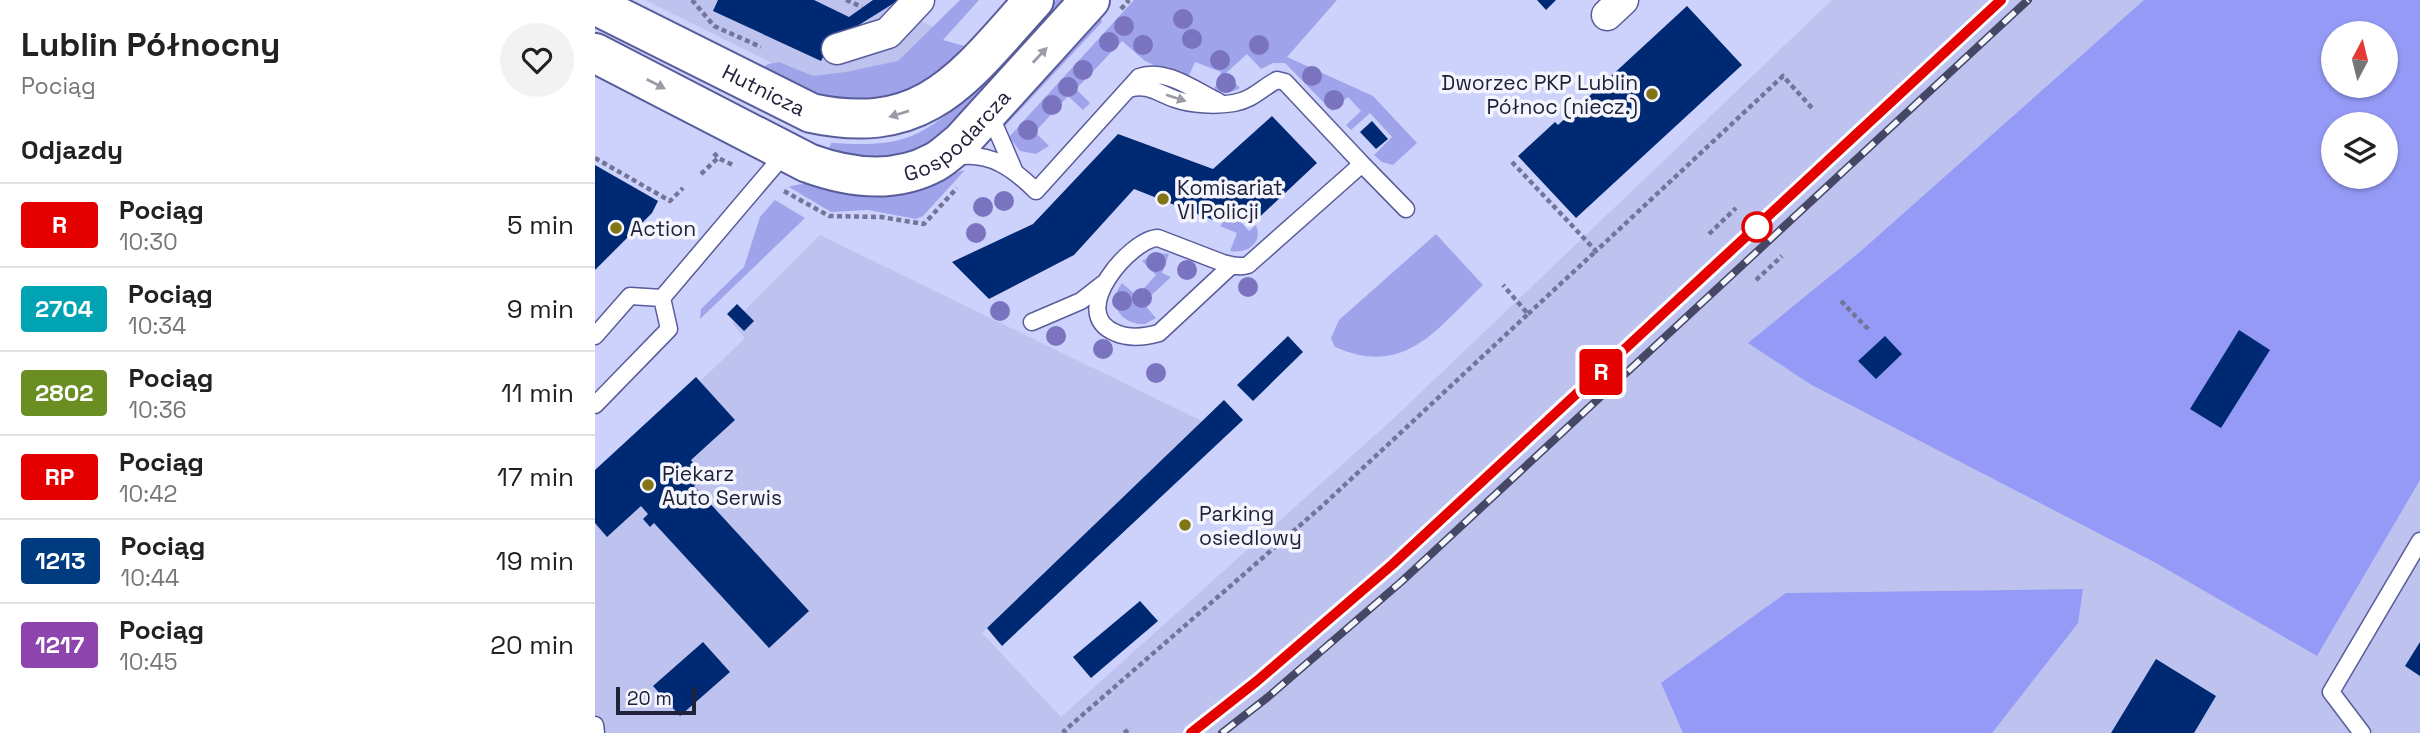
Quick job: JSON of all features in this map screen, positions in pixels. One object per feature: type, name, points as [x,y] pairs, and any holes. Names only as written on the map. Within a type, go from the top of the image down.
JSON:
[{"type":"street","points":[[838,49],[888,33],[919,0]]},
{"type":"street","name":"Gospodarcza","points":[[811,113],[838,119],[865,120],[892,117],[917,108],[958,81],[1034,0]]},
{"type":"street","name":"Gospodarcza","points":[[786,152],[833,172],[862,176],[893,176],[937,162],[961,142],[997,122],[1090,0]]},
{"type":"street","name":"Hutnicza","points":[[595,5],[811,113],[786,152],[595,53]]},
{"type":"lane","points":[[937,162],[975,155],[1014,170],[1036,191],[1134,83],[1175,99],[1198,104],[1225,104],[1250,99],[1277,80],[1285,82],[1406,209]]},
{"type":"lane","points":[[997,122],[1014,170]]},
{"type":"lane","points":[[662,298],[786,152]]},
{"type":"lane","points":[[1033,322],[1081,301],[1105,282],[1139,245],[1150,238],[1158,238],[1232,265],[1248,265],[1362,164]]},
{"type":"lane","points":[[1105,282],[1096,306],[1103,325],[1120,335],[1147,337],[1159,332],[1232,265]]},
{"type":"lane","points":[[595,336],[630,296],[662,298]]},
{"type":"lane","points":[[595,405],[669,329],[662,298]]},
{"type":"lane","points":[[2362,733],[2331,692],[2420,541]]},
{"type":"lane","points":[[595,725],[596,733]]},
{"type":"path","points":[[692,0],[714,26],[761,47]]},
{"type":"path","points":[[846,0],[862,7]]},
{"type":"path","points":[[1066,733],[1065,731],[1321,507],[1783,76],[1812,108]]},
{"type":"path","points":[[595,158],[670,201],[683,188]]},
{"type":"path","points":[[701,174],[718,158]]},
{"type":"path","points":[[1512,162],[1596,251]]},
{"type":"path","points":[[1709,234],[1736,208]]},
{"type":"path","points":[[1756,280],[1782,256]]},
{"type":"path","points":[[1503,285],[1528,314]]},
{"type":"path","points":[[1842,301],[1869,331]]},
{"type":"shaded area","points":[[645,0],[876,0],[940,30],[900,69],[808,81]]},
{"type":"shaded area","points":[[960,0],[979,0],[943,40],[968,47],[932,78],[909,91],[868,101],[825,100],[759,70],[768,64],[779,62],[813,76],[898,61]]},
{"type":"shaded area","points":[[1056,0],[1070,0],[953,129],[903,161],[825,160],[831,143],[869,144],[897,141],[926,129],[947,115],[987,78]]},
{"type":"shaded area","points":[[1134,0],[1337,0],[1287,57],[1373,96],[1417,143],[1393,165],[1382,162],[1374,155],[1392,137],[1370,113],[1351,130],[1346,125],[1361,111],[1348,97],[1332,111],[1285,63],[1273,63],[1261,69],[1247,54],[1226,73],[1240,88],[1221,92],[1214,90],[1221,72],[1195,62],[1187,80],[1145,61],[1122,41],[1076,89],[1090,103],[1083,110],[1068,96],[1035,132],[1049,146],[1036,154],[1020,151],[1009,137]]},
{"type":"shaded area","points":[[1832,0],[2420,0],[2420,733],[595,733],[595,483],[745,338],[732,323],[820,235],[1202,421],[982,633],[1061,717],[1394,418]]},
{"type":"shaded area","points":[[2144,0],[2420,0],[2420,480],[2317,656],[2156,563],[1810,384],[1748,343],[1861,251]]},
{"type":"shaded area","points":[[1100,16],[1102,22],[1004,127],[1003,119]]},
{"type":"shaded area","points":[[965,170],[923,216],[916,219],[868,210],[831,212],[789,187],[801,184],[825,185],[887,196],[917,189]]},
{"type":"shaded area","points":[[775,200],[805,218],[700,319],[701,309],[744,267],[760,217]]},
{"type":"shaded area","points":[[1232,212],[1249,231],[1256,225],[1258,231],[1256,242],[1243,251],[1230,251],[1237,233],[1220,226]]},
{"type":"shaded area","points":[[1436,234],[1483,285],[1434,332],[1401,353],[1381,357],[1360,355],[1335,347],[1331,338],[1339,320]]},
{"type":"shaded area","points":[[1157,253],[1169,254],[1162,273],[1171,277],[1143,303],[1156,318],[1145,324],[1129,321],[1123,317],[1116,305],[1117,291],[1122,283],[1137,296],[1156,275],[1142,261]]},
{"type":"shaded area","points":[[2083,589],[2078,623],[1992,733],[1683,733],[1661,683],[1786,593]]},
{"type":"building","points":[[718,0],[814,0],[849,17],[873,0],[899,0],[830,43],[821,61],[713,11]]},
{"type":"building","points":[[1537,0],[1556,0],[1546,10]]},
{"type":"building","name":"Dworzec PKP Lublin Północ (niecz.)","points":[[1687,6],[1742,65],[1576,218],[1518,156],[1555,122],[1558,125]]},
{"type":"building","points":[[1272,116],[1317,163],[1251,225],[1230,202],[1213,220],[1134,189],[1074,255],[989,299],[952,262],[1033,224],[1118,134],[1213,169]]},
{"type":"building","points":[[1372,121],[1388,139],[1376,149],[1360,132]]},
{"type":"building","name":"Action","points":[[595,165],[658,201],[652,213],[595,270]]},
{"type":"building","points":[[737,304],[754,321],[744,331],[727,314]]},
{"type":"building","points":[[2239,330],[2270,350],[2221,428],[2190,409]]},
{"type":"building","points":[[1288,336],[1303,352],[1253,401],[1237,385]]},
{"type":"building","points":[[1885,336],[1902,354],[1876,379],[1858,361]]},
{"type":"building","points":[[696,377],[735,420],[691,460],[701,473],[700,480],[694,486],[809,611],[769,648],[654,523],[650,527],[643,519],[648,514],[641,506],[607,537],[595,523],[595,470]]},
{"type":"building","points":[[1224,400],[1243,420],[1002,646],[987,628]]},
{"type":"building","points":[[1140,601],[1158,621],[1091,678],[1073,657]]},
{"type":"building","points":[[703,642],[730,672],[680,716],[653,686]]},
{"type":"building","points":[[2420,642],[2420,676],[2405,666]]},
{"type":"building","points":[[2156,659],[2216,696],[2194,733],[2111,733]]},
{"type":"railway","points":[[1191,733],[1257,681],[1393,564],[2001,0]]},
{"type":"railway","points":[[1222,733],[1268,697],[1401,582],[2028,0]]},
{"type":"train","name":"R","points":[[1191,733],[1257,681],[1393,564],[2001,0]]},
{"type":"place","name":"Dworzec PKP Lublin Północ (niecz.)","points":[[1652,94]]},
{"type":"place","name":"Komisariat VI Policji","points":[[1163,199]]},
{"type":"place","name":"Action","points":[[616,228]]},
{"type":"place","name":"Piekarz Auto Serwis","points":[[648,485]]},
{"type":"place","name":"Parking osiedlowy","points":[[1185,525]]}]
